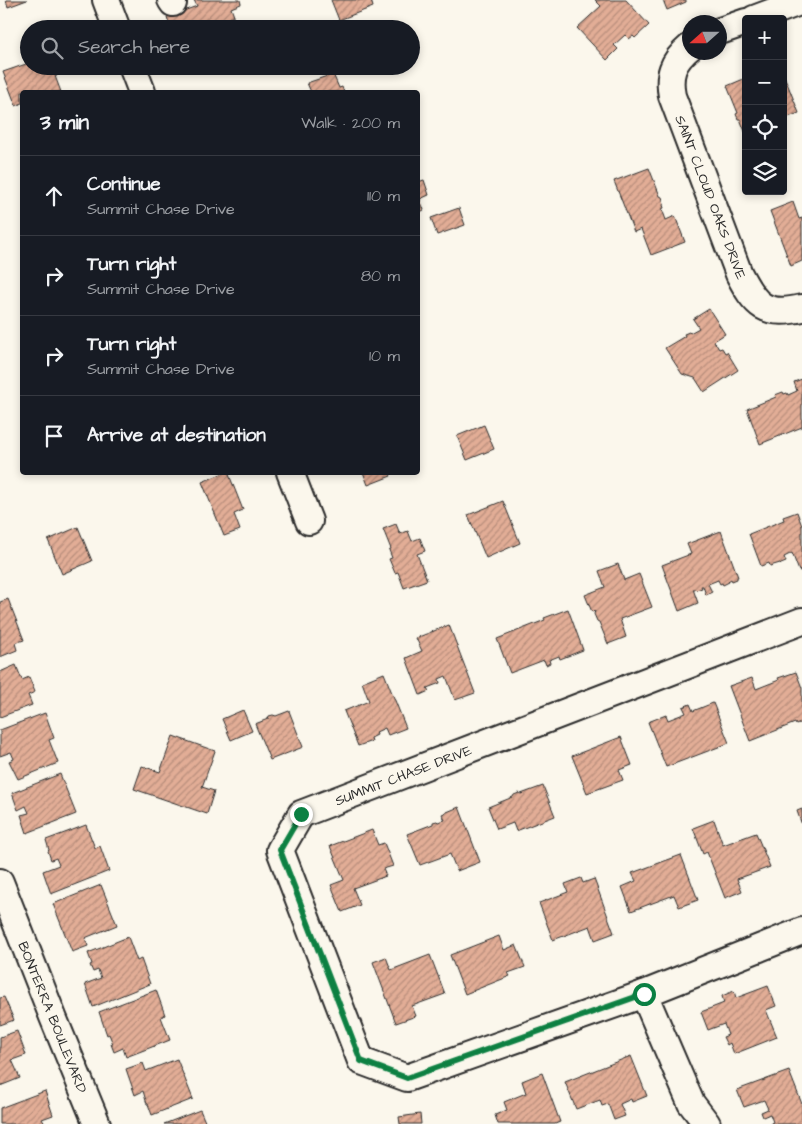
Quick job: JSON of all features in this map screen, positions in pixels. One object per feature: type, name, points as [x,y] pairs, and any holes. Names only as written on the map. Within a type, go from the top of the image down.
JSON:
[{"type":"street","points":[[106,0],[114,20]]},
{"type":"street","points":[[765,15],[802,1]]},
{"type":"street","points":[[727,29],[742,23]]},
{"type":"street","name":"SAINT CLOUD OAKS DRIVE","points":[[682,54],[674,66],[671,75],[672,96],[739,274],[748,292],[766,309],[790,311],[802,308]]},
{"type":"street","points":[[135,75],[141,90]]},
{"type":"street","points":[[291,475],[309,521]]},
{"type":"street","name":"SUMMIT CHASE DRIVE","points":[[802,621],[301,814],[280,850],[361,1061],[407,1078],[644,994],[802,931]]},
{"type":"street","name":"BONTERRA BOULEVARD","points":[[0,882],[97,1124]]},
{"type":"street","points":[[644,994],[691,1103],[707,1124]]},
{"type":"building","points":[[6,0],[27,0],[8,7]]},
{"type":"building","points":[[194,0],[240,0],[241,4],[231,8],[234,16],[224,20],[168,20],[167,17],[197,6]]},
{"type":"building","points":[[331,0],[371,0],[373,7],[339,20]]},
{"type":"building","points":[[595,0],[626,0],[649,25],[635,38],[633,36],[629,39],[625,35],[614,45],[618,49],[607,60],[577,28],[601,6]]},
{"type":"building","points":[[663,0],[686,0],[686,2],[667,10]]},
{"type":"building","points":[[20,66],[20,75],[57,75],[55,76],[60,90],[20,90],[20,104],[16,106],[3,72]]},
{"type":"building","points":[[333,75],[339,88],[342,87],[343,90],[310,90],[307,83]]},
{"type":"building","points":[[742,80],[742,124],[736,114],[738,113],[727,86]]},
{"type":"building","points":[[787,83],[799,113],[787,118]]},
{"type":"building","points":[[649,168],[664,203],[664,208],[662,209],[666,220],[675,216],[685,242],[651,255],[641,229],[634,232],[614,181]]},
{"type":"building","points":[[424,180],[429,195],[420,199],[420,181]]},
{"type":"building","points":[[420,199],[424,210],[420,212]]},
{"type":"building","points":[[793,202],[799,219],[802,218],[802,261],[791,266],[770,211]]},
{"type":"building","points":[[459,208],[465,225],[437,235],[431,218]]},
{"type":"building","points":[[709,309],[725,334],[714,341],[719,349],[722,348],[725,353],[727,352],[738,370],[704,392],[695,378],[682,374],[665,348],[685,336],[684,334],[699,328],[693,319]]},
{"type":"building","points":[[802,379],[802,427],[760,444],[747,409],[776,397],[775,395],[783,392],[788,395],[797,391],[794,382]]},
{"type":"building","points":[[484,425],[494,449],[467,460],[457,436]]},
{"type":"building","points":[[219,475],[229,475],[243,510],[234,514],[240,530],[224,536],[202,482]]},
{"type":"building","points":[[364,475],[391,476],[368,485]]},
{"type":"building","points":[[503,501],[520,543],[486,558],[468,515]]},
{"type":"building","points":[[797,512],[802,526],[802,570],[799,571],[792,553],[784,557],[786,562],[770,566],[769,563],[761,566],[749,534],[784,520],[783,517]]},
{"type":"building","points":[[396,524],[400,534],[408,531],[412,541],[420,538],[425,551],[417,554],[427,580],[404,588],[398,572],[395,573],[389,559],[392,558],[389,550],[391,549],[383,529]]},
{"type":"building","points":[[78,527],[92,561],[62,574],[48,540]]},
{"type":"building","points":[[721,531],[738,577],[737,579],[732,581],[731,579],[723,585],[718,580],[708,584],[712,592],[706,595],[703,586],[696,590],[693,589],[698,603],[679,611],[662,565],[691,554],[687,544]]},
{"type":"building","points":[[618,564],[624,580],[639,574],[652,607],[620,619],[626,637],[608,644],[594,614],[595,611],[592,612],[585,595],[605,587],[599,571]]},
{"type":"building","points":[[8,599],[24,640],[15,643],[17,650],[0,657],[0,602]]},
{"type":"building","points":[[568,609],[583,650],[560,659],[559,656],[549,660],[550,663],[546,665],[544,660],[510,673],[497,639]]},
{"type":"building","points":[[449,625],[475,693],[455,700],[446,676],[439,679],[440,683],[427,688],[429,691],[420,695],[406,658],[422,651],[416,638]]},
{"type":"building","points":[[16,665],[22,680],[29,677],[35,692],[28,695],[32,705],[0,717],[0,672]]},
{"type":"building","points":[[796,672],[802,688],[802,722],[750,741],[729,686],[752,678],[756,689],[779,680],[778,678]]},
{"type":"building","points":[[384,673],[406,728],[388,735],[385,728],[376,732],[377,735],[371,738],[372,741],[358,746],[344,711],[369,701],[362,682]]},
{"type":"building","points":[[713,703],[729,743],[666,767],[648,722],[666,715],[668,720],[686,713],[683,707],[690,704],[693,711]]},
{"type":"building","points":[[243,710],[252,731],[231,740],[222,719]]},
{"type":"building","points":[[289,711],[303,747],[270,760],[255,724],[268,719],[269,716],[276,716]]},
{"type":"building","points":[[45,713],[54,738],[49,740],[58,763],[18,779],[9,761],[14,759],[11,752],[0,756],[0,730]]},
{"type":"building","points":[[173,736],[215,751],[202,787],[214,791],[207,814],[134,789],[142,766],[160,772]]},
{"type":"building","points":[[621,737],[632,765],[619,770],[623,780],[587,793],[572,756]]},
{"type":"building","points":[[60,774],[76,814],[27,833],[21,815],[29,813],[26,806],[18,810],[12,793]]},
{"type":"building","points":[[543,786],[555,816],[516,831],[513,823],[497,829],[488,807],[519,793],[521,794]]},
{"type":"building","points":[[459,807],[480,862],[457,871],[450,854],[420,865],[407,834],[433,824],[433,822],[445,820],[442,814]]},
{"type":"building","points":[[802,809],[802,825],[797,811]]},
{"type":"building","points":[[714,820],[723,845],[756,833],[770,867],[737,879],[742,891],[725,898],[707,852],[703,854],[693,828]]},
{"type":"building","points":[[86,825],[95,848],[100,846],[109,871],[51,894],[43,871],[59,865],[56,858],[51,860],[46,840]]},
{"type":"building","points":[[372,830],[378,845],[384,843],[393,866],[383,869],[386,876],[353,888],[360,905],[342,912],[331,885],[344,880],[330,846]]},
{"type":"building","points":[[681,855],[698,900],[679,907],[674,895],[631,911],[622,887],[636,881],[632,873]]},
{"type":"building","points":[[581,878],[583,883],[594,879],[614,933],[595,940],[590,926],[553,940],[539,903],[568,892],[565,884]]},
{"type":"building","points":[[101,885],[117,925],[85,938],[88,946],[72,952],[53,904]]},
{"type":"building","points":[[499,936],[504,950],[516,945],[525,967],[508,973],[510,976],[465,994],[450,955]]},
{"type":"building","points":[[128,937],[137,961],[141,959],[150,984],[93,1007],[85,984],[101,978],[98,970],[93,972],[88,953]]},
{"type":"building","points":[[430,955],[445,994],[412,1006],[416,1016],[396,1023],[373,962],[386,957],[391,970]]},
{"type":"building","points":[[768,986],[776,1006],[766,1010],[777,1037],[734,1054],[730,1043],[727,1045],[723,1037],[728,1035],[724,1024],[708,1030],[701,1012],[724,1003],[722,996],[734,991],[736,998]]},
{"type":"building","points":[[156,990],[165,1015],[161,1017],[170,1040],[126,1057],[123,1048],[114,1052],[111,1044],[113,1044],[109,1034],[107,1035],[99,1012]]},
{"type":"building","points":[[4,997],[14,1020],[0,1025],[0,998]]},
{"type":"building","points":[[17,1031],[26,1055],[12,1060],[20,1078],[0,1086],[0,1037]]},
{"type":"building","points":[[631,1056],[647,1096],[632,1102],[631,1099],[620,1104],[625,1116],[614,1120],[608,1104],[602,1106],[600,1100],[576,1109],[565,1082]]},
{"type":"building","points":[[177,1059],[193,1099],[152,1115],[143,1091],[135,1095],[126,1069],[143,1063],[146,1071]]},
{"type":"building","points":[[789,1071],[802,1104],[802,1124],[772,1124],[770,1114],[763,1117],[761,1112],[768,1109],[764,1100],[744,1107],[737,1090]]},
{"type":"building","points":[[542,1073],[560,1122],[555,1124],[498,1124],[495,1115],[507,1110],[504,1102],[526,1093],[522,1081]]},
{"type":"building","points":[[45,1091],[53,1115],[42,1119],[45,1124],[0,1124],[0,1108]]},
{"type":"building","points":[[200,1110],[206,1124],[164,1124]]},
{"type":"building","points":[[420,1114],[421,1124],[400,1124],[399,1117]]},
{"type":"route","points":[[301,814],[280,850],[361,1061],[407,1078],[644,994]]}]
